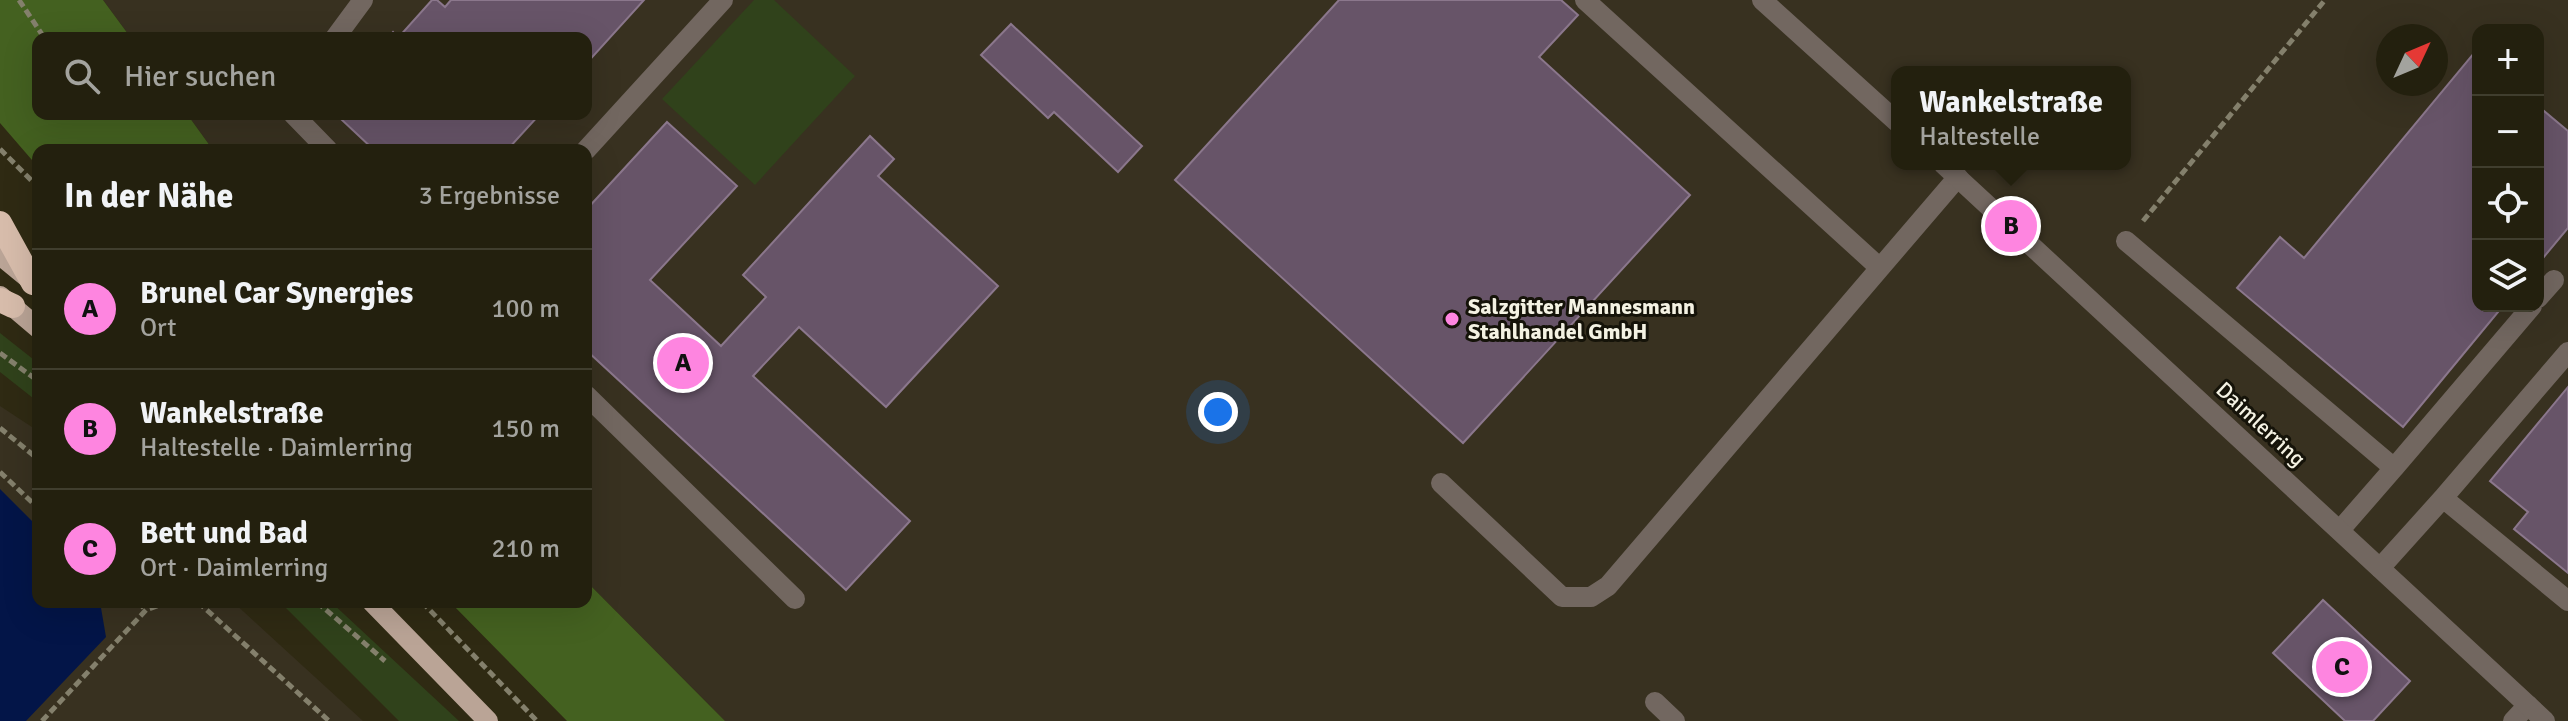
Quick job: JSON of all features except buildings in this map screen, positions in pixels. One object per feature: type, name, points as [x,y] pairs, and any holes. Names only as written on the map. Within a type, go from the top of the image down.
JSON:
[{"type":"highway","points":[[0,223],[32,278]]},
{"type":"main road","points":[[0,255],[32,282]]},
{"type":"main road","points":[[4,301],[32,323]]},
{"type":"main road","points":[[373,608],[398,628]]},
{"type":"main road","points":[[378,608],[488,721]]},
{"type":"street","points":[[339,32],[363,0]]},
{"type":"street","points":[[591,144],[723,0]]},
{"type":"street","points":[[1585,0],[1880,268]]},
{"type":"street","points":[[1762,0],[1891,117]]},
{"type":"street","points":[[299,120],[322,144]]},
{"type":"street","points":[[1441,483],[1562,597],[1591,597],[1608,586],[1880,268],[1950,171]]},
{"type":"street","name":"Daimlerring","points":[[1950,171],[2545,721]]},
{"type":"street","points":[[2126,241],[2394,468]]},
{"type":"street","points":[[2544,291],[2554,280]]},
{"type":"street","points":[[2340,530],[2527,312]]},
{"type":"street","points":[[2380,568],[2568,352]]},
{"type":"street","points":[[592,401],[795,599]]},
{"type":"street","points":[[2443,498],[2568,601]]},
{"type":"street","points":[[1655,702],[1675,721]]},
{"type":"street","points":[[2513,721],[2528,705]]},
{"type":"path","points":[[19,0],[40,32]]},
{"type":"path","points":[[2126,241],[2325,0]]},
{"type":"path","points":[[0,149],[32,181]]},
{"type":"path","points":[[0,353],[32,377]]},
{"type":"path","points":[[0,428],[32,454]]},
{"type":"path","points":[[0,472],[32,502]]},
{"type":"path","points":[[42,721],[146,610],[152,608]]},
{"type":"path","points":[[205,608],[329,721]]},
{"type":"path","points":[[324,608],[390,666]]},
{"type":"path","points":[[428,608],[537,721]]},
{"type":"shaded area","points":[[103,0],[2568,0],[2568,721],[725,721],[592,587],[592,144],[209,144],[191,120],[592,120],[592,32],[127,32]]},
{"type":"shaded area","points":[[0,406],[32,427],[32,608],[240,608],[363,721],[0,721]]},
{"type":"shaded area","points":[[0,489],[32,521],[32,608],[101,608],[106,637],[26,721],[0,721]]},
{"type":"green space","points":[[0,0],[103,0],[127,32],[32,32],[32,120],[191,120],[209,144],[32,144],[32,160],[0,123]]},
{"type":"green space","points":[[754,0],[774,0],[855,76],[755,185],[662,99]]},
{"type":"green space","points":[[0,333],[32,358],[32,397],[0,372]]},
{"type":"green space","points":[[592,587],[725,721],[567,721],[456,608],[592,608]]},
{"type":"green space","points":[[286,608],[337,608],[459,721],[399,721]]},
{"type":"place","name":"Wankelstraße","points":[[2011,226]]},
{"type":"place","name":"Salzgitter Mannesmann Stahlhandel GmbH","points":[[1452,319]]},
{"type":"place","name":"Brunel Car Synergies","points":[[683,363]]},
{"type":"place","name":"Bett und Bad","points":[[2342,667]]}]
